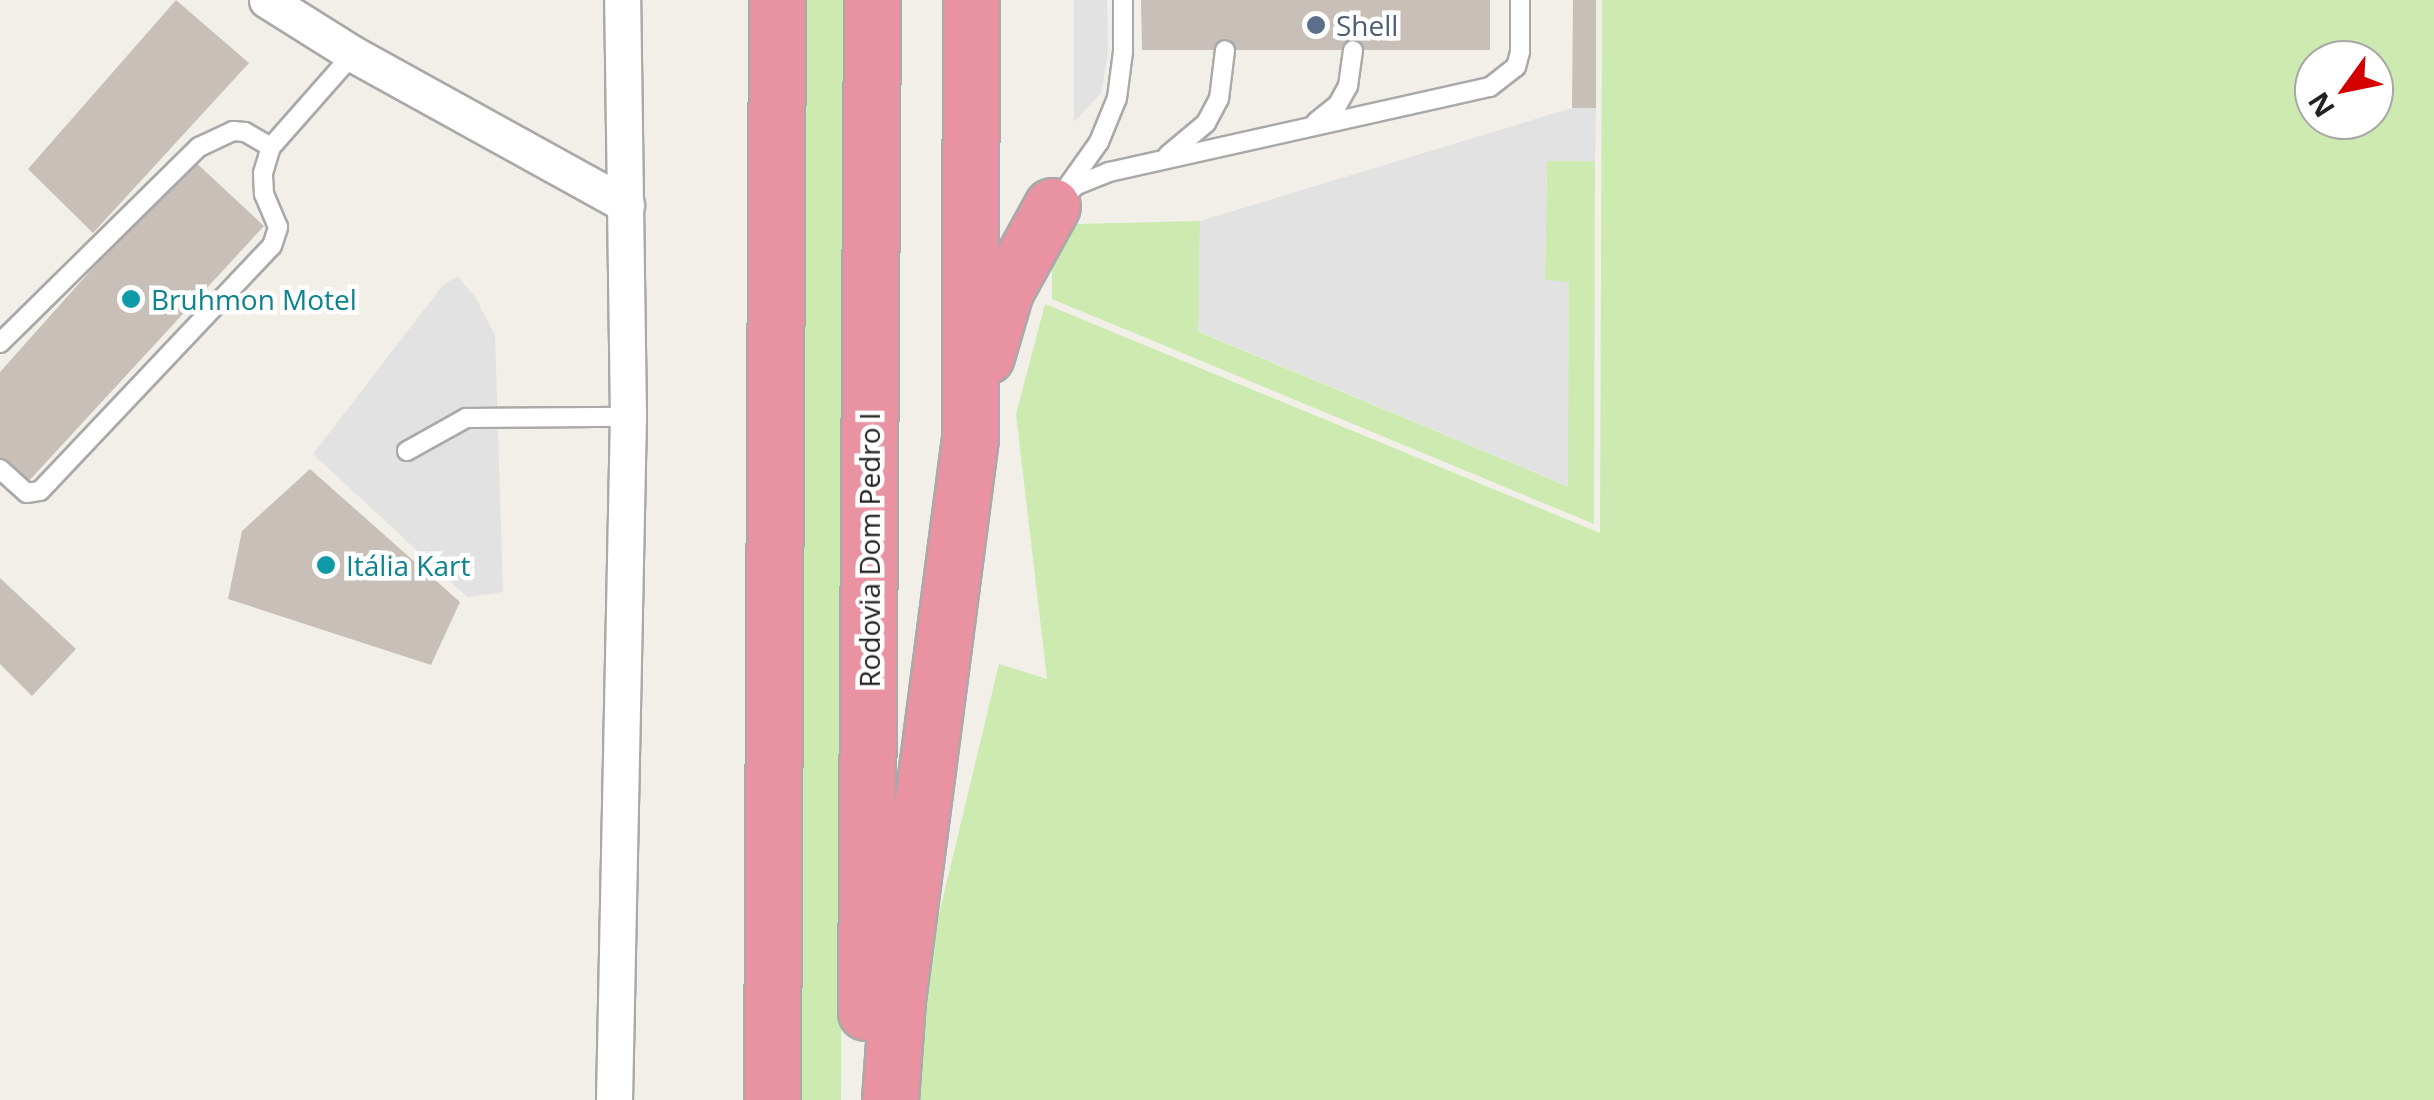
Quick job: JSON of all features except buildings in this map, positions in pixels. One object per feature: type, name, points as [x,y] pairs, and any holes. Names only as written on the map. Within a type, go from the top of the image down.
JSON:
[{"type":"highway","points":[[772,1100],[777,0]]},
{"type":"highway","name":"Rodovia Dom Pedro I","points":[[866,1100],[872,0]]},
{"type":"highway","points":[[970,438],[971,0]]},
{"type":"highway","points":[[890,1100],[897,1000],[970,438],[987,350],[1005,292],[1052,206]]},
{"type":"street","points":[[267,0],[353,54],[626,204]]},
{"type":"street","points":[[614,1100],[628,417],[622,0]]},
{"type":"lane","points":[[1052,206],[1098,142],[1117,98],[1124,52],[1123,0]]},
{"type":"lane","points":[[1052,206],[1078,185],[1109,172],[1490,87],[1505,78],[1520,52],[1520,0]]},
{"type":"lane","points":[[1160,161],[1206,123],[1220,99],[1225,50]]},
{"type":"lane","points":[[1302,129],[1338,104],[1348,86],[1353,50]]},
{"type":"lane","points":[[0,469],[27,493],[40,491],[51,482],[272,246],[278,227],[264,194],[263,173],[271,147],[353,54]]},
{"type":"lane","points":[[0,343],[199,146],[234,131],[245,132],[271,147]]},
{"type":"lane","points":[[407,451],[466,418],[628,417]]},
{"type":"green space","points":[[801,0],[845,0],[841,1100],[796,1100]]},
{"type":"green space","points":[[1602,0],[2434,0],[2434,1100],[913,1100],[917,1006],[999,664],[1047,679],[1016,414],[1045,304],[1600,533]]},
{"type":"green space","points":[[1547,160],[1595,161],[1594,524],[1052,299],[1052,247],[1077,224],[1200,221],[1199,332],[1567,486],[1569,283],[1545,281]]},
{"type":"shaded area","points":[[1074,0],[1107,0],[1108,53],[1101,93],[1074,122]]},
{"type":"shaded area","points":[[1572,108],[1596,108],[1595,161],[1547,161],[1545,280],[1569,282],[1568,486],[1198,331],[1200,221]]},
{"type":"shaded area","points":[[458,276],[475,297],[495,335],[503,592],[467,597],[313,454],[443,285]]},
{"type":"place","name":"Shell","points":[[1316,25]]},
{"type":"place","name":"Bruhmon Motel","points":[[131,299]]},
{"type":"place","name":"Itália Kart","points":[[326,565]]}]
